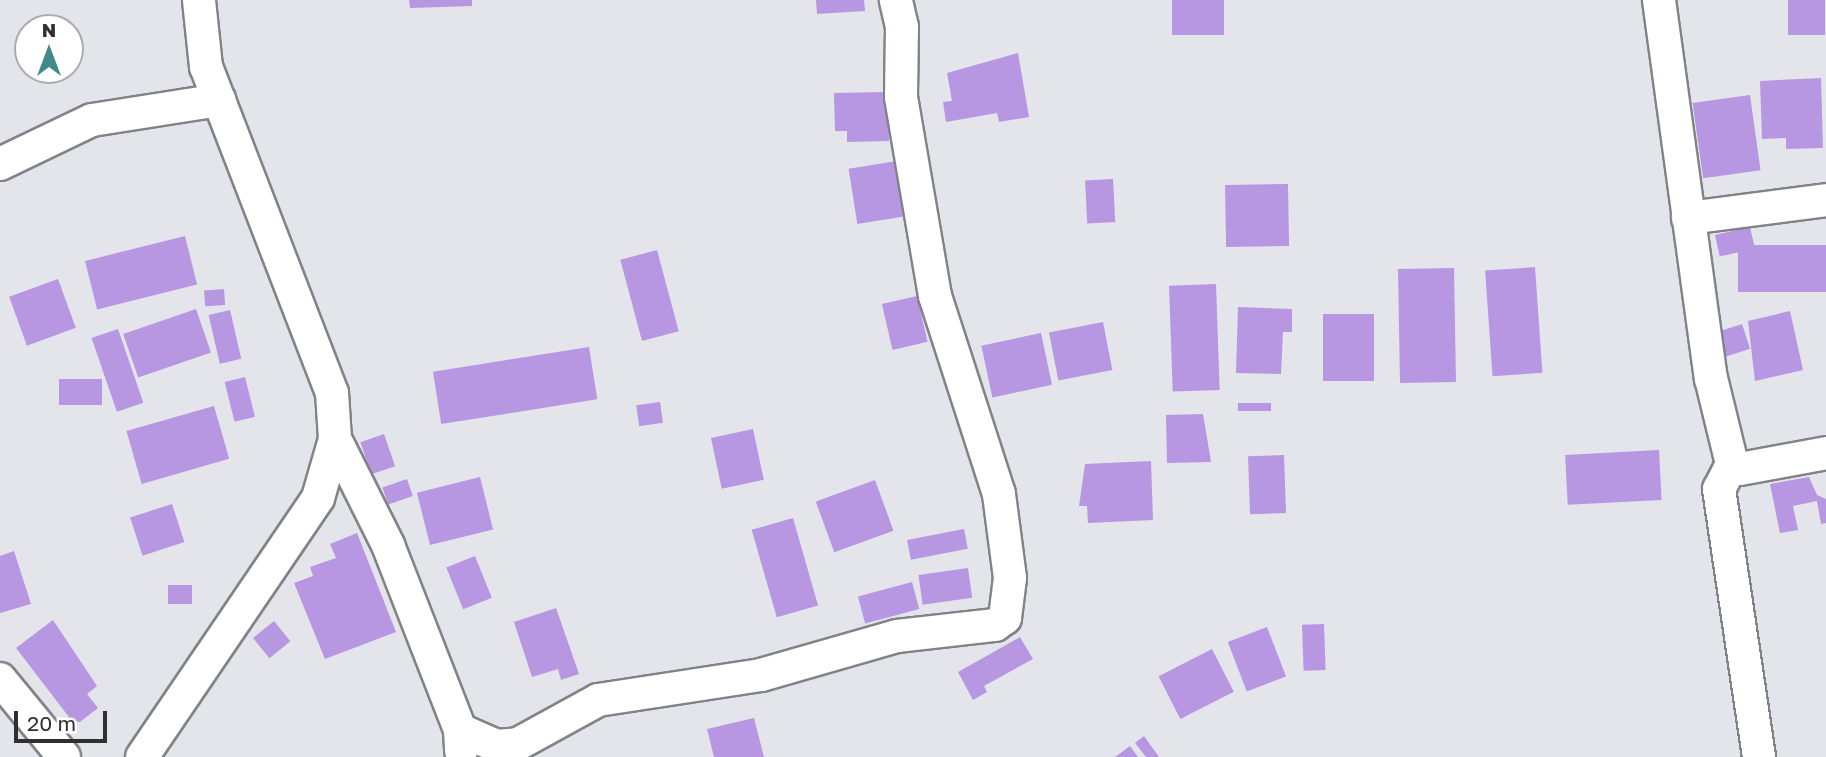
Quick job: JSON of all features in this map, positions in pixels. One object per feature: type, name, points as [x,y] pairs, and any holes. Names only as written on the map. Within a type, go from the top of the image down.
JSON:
[{"type":"street","points":[[142,757],[318,498],[335,439],[332,393],[206,68],[199,0]]},
{"type":"street","points":[[335,439],[388,545],[461,744],[518,744],[598,700],[761,676],[897,636],[995,625],[1005,618],[1010,578],[999,494],[935,296],[901,97],[902,27],[896,0]]},
{"type":"street","points":[[1659,0],[1711,379],[1732,464],[1719,489],[1759,757]]},
{"type":"street","points":[[0,164],[92,120],[219,100]]},
{"type":"street","points":[[1688,218],[1826,200]]},
{"type":"street","points":[[1732,464],[1740,469],[1826,453]]},
{"type":"street","points":[[0,679],[64,757]]},
{"type":"building","points":[[409,0],[472,0],[472,6],[410,8]]},
{"type":"building","points":[[816,0],[864,0],[865,11],[817,14]]},
{"type":"building","points":[[1172,0],[1224,0],[1224,35],[1172,35]]},
{"type":"building","points":[[1788,0],[1825,0],[1825,35],[1788,35]]},
{"type":"building","points":[[1018,53],[1029,117],[999,122],[997,113],[946,122],[943,102],[952,101],[947,73]]},
{"type":"building","points":[[1821,78],[1823,148],[1786,149],[1786,138],[1762,139],[1760,81]]},
{"type":"building","points":[[888,92],[889,141],[847,142],[847,131],[835,131],[834,93]]},
{"type":"building","points":[[1750,95],[1761,170],[1703,178],[1693,103]]},
{"type":"building","points":[[897,161],[906,216],[857,224],[849,169]]},
{"type":"building","points":[[1113,179],[1115,222],[1087,223],[1085,180]]},
{"type":"building","points":[[1288,184],[1289,246],[1226,247],[1225,185]]},
{"type":"building","points":[[1750,227],[1755,248],[1720,257],[1715,235]]},
{"type":"building","points":[[185,236],[197,285],[97,309],[85,261]]},
{"type":"building","points":[[1738,245],[1826,245],[1826,292],[1738,292]]},
{"type":"building","points":[[657,250],[679,331],[642,341],[620,260]]},
{"type":"building","points":[[1535,267],[1542,373],[1493,376],[1485,270]]},
{"type":"building","points":[[1454,268],[1456,382],[1400,383],[1398,269]]},
{"type":"building","points":[[58,279],[76,328],[27,346],[9,297]]},
{"type":"building","points":[[1216,284],[1220,390],[1173,392],[1169,286]]},
{"type":"building","points":[[224,289],[225,305],[205,306],[204,290]]},
{"type":"building","points":[[917,296],[928,342],[892,350],[882,304]]},
{"type":"building","points":[[1238,307],[1292,309],[1292,332],[1283,332],[1281,374],[1236,373]]},
{"type":"building","points":[[196,309],[211,352],[138,378],[123,334]]},
{"type":"building","points":[[230,310],[241,359],[220,364],[209,315]]},
{"type":"building","points":[[1790,311],[1803,370],[1755,381],[1748,321]]},
{"type":"building","points":[[1323,314],[1374,314],[1374,381],[1323,381]]},
{"type":"building","points":[[1103,322],[1112,370],[1058,381],[1049,332]]},
{"type":"building","points":[[1742,324],[1750,349],[1722,358],[1713,333]]},
{"type":"building","points":[[118,329],[143,403],[117,412],[92,338]]},
{"type":"building","points":[[1041,333],[1052,385],[992,398],[981,346]]},
{"type":"building","points":[[589,347],[597,399],[441,424],[433,372]]},
{"type":"building","points":[[245,377],[255,417],[235,422],[225,382]]},
{"type":"building","points":[[59,379],[102,379],[102,405],[59,405]]},
{"type":"building","points":[[660,402],[663,423],[639,426],[636,405]]},
{"type":"building","points":[[1238,403],[1271,403],[1271,411],[1238,411]]},
{"type":"building","points":[[214,406],[229,459],[142,484],[127,431]]},
{"type":"building","points":[[1203,414],[1211,462],[1167,463],[1166,415]]},
{"type":"building","points":[[753,429],[764,480],[722,489],[711,438]]},
{"type":"building","points":[[384,434],[395,466],[371,474],[360,442]]},
{"type":"building","points":[[1659,450],[1662,500],[1568,505],[1565,455]]},
{"type":"building","points":[[1284,455],[1286,513],[1250,514],[1248,456]]},
{"type":"building","points":[[1151,461],[1153,520],[1088,523],[1087,506],[1079,506],[1085,464]]},
{"type":"building","points":[[480,477],[493,529],[430,545],[417,493]]},
{"type":"building","points":[[1809,477],[1817,495],[1826,499],[1826,523],[1821,524],[1817,501],[1793,506],[1798,530],[1780,533],[1770,484]]},
{"type":"building","points":[[407,479],[413,496],[388,504],[382,487]]},
{"type":"building","points":[[875,480],[893,531],[834,552],[816,502]]},
{"type":"building","points":[[172,504],[184,542],[143,556],[130,518]]},
{"type":"building","points":[[793,518],[818,605],[777,617],[752,530]]},
{"type":"building","points":[[964,529],[968,549],[911,560],[907,540]]},
{"type":"building","points":[[357,533],[396,632],[325,659],[294,583],[313,576],[310,567],[336,558],[330,544]]},
{"type":"building","points":[[14,551],[31,604],[0,613],[0,556]]},
{"type":"building","points":[[475,556],[492,598],[463,609],[446,568]]},
{"type":"building","points":[[968,568],[972,598],[923,605],[918,575]]},
{"type":"building","points":[[912,582],[919,609],[865,624],[858,596]]},
{"type":"building","points":[[168,585],[192,585],[192,604],[168,604]]},
{"type":"building","points":[[556,608],[579,674],[561,680],[558,669],[532,677],[514,622]]},
{"type":"building","points":[[53,620],[97,686],[87,694],[98,708],[80,722],[72,721],[16,648]]},
{"type":"building","points":[[274,621],[290,641],[269,658],[253,638]]},
{"type":"building","points":[[1324,624],[1326,670],[1304,671],[1302,625]]},
{"type":"building","points":[[1267,627],[1286,676],[1247,692],[1228,642]]},
{"type":"building","points":[[1020,637],[1033,659],[984,686],[987,692],[973,700],[958,672]]},
{"type":"building","points":[[1212,649],[1234,692],[1180,719],[1159,676]]},
{"type":"building","points":[[754,718],[764,757],[714,757],[707,729]]},
{"type":"building","points":[[1144,736],[1159,757],[1146,757],[1135,743]]},
{"type":"building","points":[[1130,746],[1138,757],[1115,757]]}]
